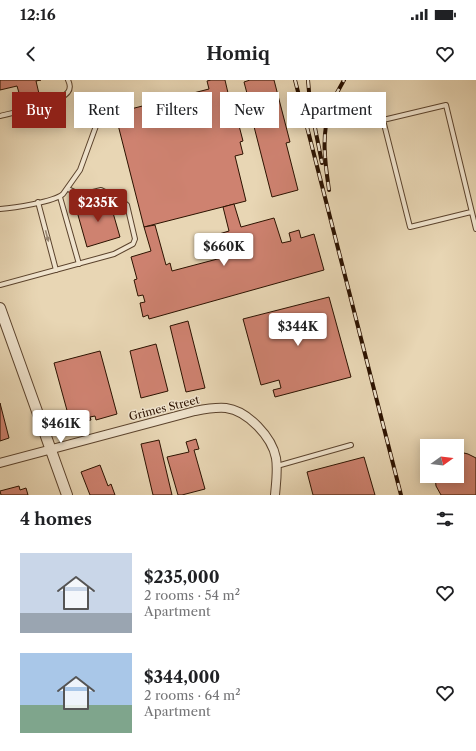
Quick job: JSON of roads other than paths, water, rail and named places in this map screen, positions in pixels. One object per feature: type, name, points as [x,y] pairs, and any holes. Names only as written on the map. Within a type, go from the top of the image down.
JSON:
[{"type":"street","points":[[0,308],[67,495]]},
{"type":"street","name":"Grimes Street","points":[[0,463],[195,411],[226,408],[241,413],[256,424],[269,440],[276,457],[275,495]]},
{"type":"lane","points":[[0,116],[60,99],[69,92],[70,87],[68,80]]},
{"type":"lane","points":[[471,212],[410,227],[383,120],[446,105],[476,229]]},
{"type":"lane","points":[[0,209],[14,208],[60,197],[68,189],[80,170],[95,128]]},
{"type":"lane","points":[[0,285],[114,254],[133,244],[135,239],[126,205],[121,200],[102,190],[81,195],[68,189]]},
{"type":"lane","points":[[60,197],[79,264]]},
{"type":"lane","points":[[38,202],[56,270]]},
{"type":"lane","points":[[276,466],[351,445]]},
{"type":"railway","points":[[295,80],[401,495]]},
{"type":"railway","points":[[308,80],[310,103],[322,163]]},
{"type":"railway","points":[[329,190],[325,159],[325,129],[331,105],[344,80]]}]
